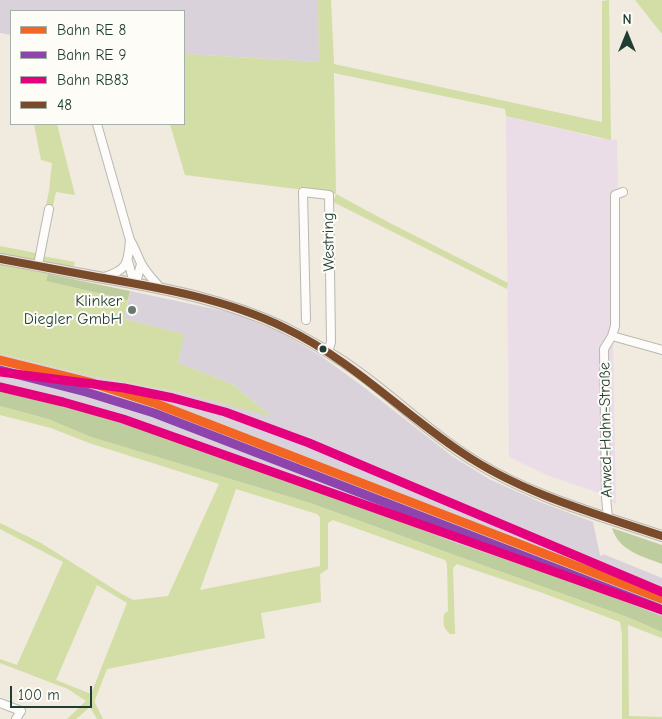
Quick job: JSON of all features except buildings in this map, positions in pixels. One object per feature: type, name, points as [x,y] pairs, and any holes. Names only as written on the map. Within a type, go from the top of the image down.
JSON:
[{"type":"main road","points":[[0,259],[134,283],[234,306],[284,328],[328,352],[363,375],[432,432],[476,462],[513,482],[543,495],[662,536]]},
{"type":"street","points":[[97,125],[130,240],[142,264],[161,289]]},
{"type":"street","name":"Westring","points":[[306,320],[303,192],[328,195],[331,342],[328,352]]},
{"type":"street","points":[[612,336],[615,326],[614,195],[624,192]]},
{"type":"street","points":[[38,265],[50,209]]},
{"type":"street","points":[[130,240],[128,261],[134,283]]},
{"type":"street","points":[[102,278],[121,271],[128,261]]},
{"type":"street","points":[[134,283],[138,279],[142,264]]},
{"type":"street","name":"Arwed-Hahn-Straße","points":[[608,518],[606,498],[604,349],[612,336],[662,350]]},
{"type":"street","points":[[0,703],[21,711],[16,719]]},
{"type":"shaded area","points":[[0,0],[318,0],[319,62],[185,54],[185,10],[10,10],[10,35],[0,33]]},
{"type":"shaded area","points":[[506,116],[598,138],[617,140],[620,328],[613,341],[616,504],[599,493],[549,476],[509,457]]},
{"type":"shaded area","points":[[130,291],[233,313],[284,334],[321,356],[452,456],[489,479],[540,502],[593,522],[600,555],[602,556],[603,554],[662,578],[662,616],[590,588],[451,541],[359,505],[134,427],[0,388],[0,354],[95,377],[178,392],[270,415],[232,384],[178,363],[183,334],[125,319]]},
{"type":"green space","points":[[318,0],[331,0],[334,64],[602,122],[602,1],[609,0],[611,140],[506,116],[505,109],[334,73],[336,194],[185,175],[170,125],[185,125],[185,54],[319,62]]},
{"type":"green space","points":[[635,0],[662,0],[662,34]]},
{"type":"green space","points":[[34,125],[57,125],[75,195],[56,192],[42,256],[75,262],[70,278],[48,274],[46,281],[128,300],[125,319],[184,334],[178,363],[232,384],[271,416],[178,392],[95,377],[0,354],[0,246],[36,253],[49,191],[52,163],[41,160]]},
{"type":"green space","points":[[336,194],[508,283],[507,289],[333,202]]},
{"type":"green space","points":[[48,274],[130,291],[128,300],[46,281]]},
{"type":"green space","points":[[0,388],[134,427],[359,505],[451,541],[590,588],[662,616],[662,632],[627,617],[310,503],[91,437],[48,419],[0,406]]},
{"type":"green space","points":[[0,406],[48,419],[91,437],[310,503],[627,617],[662,632],[662,638],[628,625],[629,716],[662,717],[662,719],[622,719],[622,635],[620,622],[457,564],[453,568],[455,634],[450,634],[446,630],[444,623],[444,614],[448,611],[447,564],[445,560],[333,520],[328,523],[328,569],[320,574],[321,602],[261,613],[265,638],[107,669],[95,700],[103,719],[97,719],[90,707],[76,719],[67,719],[86,701],[68,689],[0,663],[0,659],[17,665],[63,562],[0,529],[0,523],[41,543],[133,600],[168,596],[219,484],[89,443],[51,428],[0,415]],"holes":[[[236,489],[317,514],[320,517],[320,566],[200,590]],[[97,585],[127,603],[91,694],[56,680]]]},
{"type":"green space","points":[[612,528],[662,545],[662,564],[632,552],[615,536]]},
{"type":"transit line","name":"48","points":[[0,259],[169,290],[240,309],[263,318],[310,341],[333,356],[439,436],[484,466],[533,491],[558,501],[662,536]]},
{"type":"transit line","points":[[0,360],[89,382],[157,404],[662,599]]},
{"type":"transit line","points":[[0,370],[86,392],[154,413],[658,608]]},
{"type":"rail line","name":"RB83","points":[[0,372],[124,388],[173,398],[225,412],[309,443],[662,592]]},
{"type":"rail line","name":"RB83","points":[[0,387],[123,419],[662,610]]},
{"type":"place","name":"Klinker Diegler GmbH","points":[[132,310]]}]
